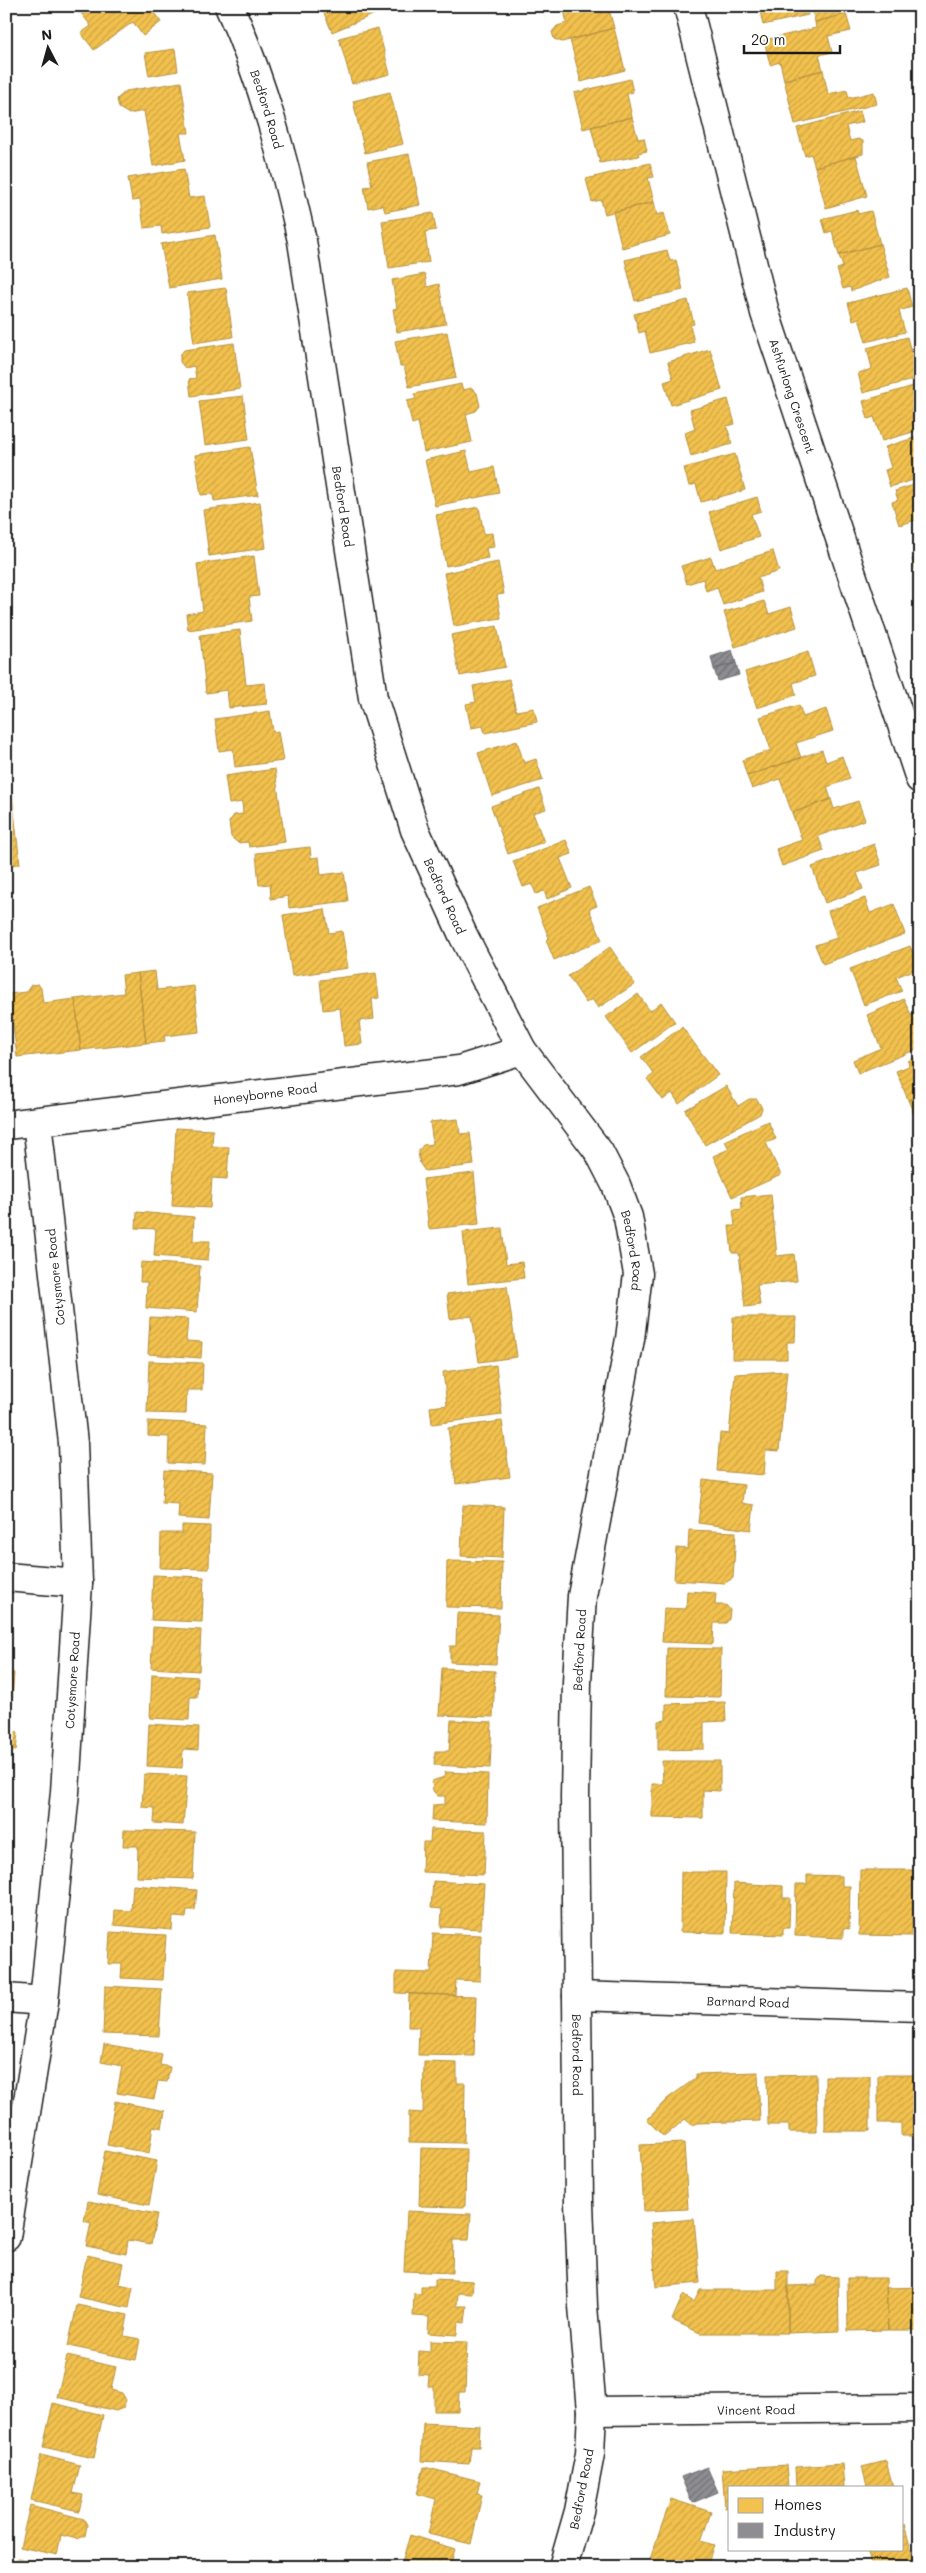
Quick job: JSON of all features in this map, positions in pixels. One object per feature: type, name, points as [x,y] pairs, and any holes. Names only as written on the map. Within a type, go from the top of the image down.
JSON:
[{"type":"street","name":"Bedford Road","points":[[229,6],[248,49],[286,166],[302,241],[373,698],[415,830],[463,935],[522,1050],[599,1152],[612,1177],[628,1217],[638,1274],[630,1339],[582,1596],[577,1682],[575,1797],[579,2203],[583,2306],[592,2411],[590,2454],[579,2511],[562,2567]]},
{"type":"street","name":"Ashfurlong Crescent","points":[[688,6],[765,313],[920,779]]},
{"type":"street","name":"Honeyborne Road","points":[[6,1125],[459,1070],[522,1050]]},
{"type":"street","name":"Cotysmore Road","points":[[6,2237],[44,2001],[65,1792],[78,1583],[74,1443],[37,1122]]},
{"type":"street","points":[[6,1577],[78,1583]]},
{"type":"street","name":"Barnard Road","points":[[577,1996],[920,2007]]},
{"type":"street","points":[[6,1998],[44,2001]]},
{"type":"street","name":"Vincent Road","points":[[592,2411],[920,2408]]},
{"type":"building: Homes","points":[[81,6],[149,6],[161,22],[143,36],[133,22],[94,50],[81,33],[91,26],[78,9]]},
{"type":"building: Homes","points":[[321,6],[386,6],[387,9],[332,32]]},
{"type":"building: Homes","points":[[563,6],[608,6],[614,28],[562,42],[554,39],[552,32],[557,26],[567,23]]},
{"type":"building: Homes","points":[[759,6],[845,6],[846,14],[815,22],[812,10],[807,11],[808,15],[763,25]]},
{"type":"building: Homes","points":[[846,14],[851,31],[828,36],[832,52],[819,55],[823,70],[784,80],[780,62],[770,65],[764,40],[816,28],[815,22]]},
{"type":"building: Homes","points":[[378,28],[390,74],[352,84],[339,38]]},
{"type":"building: Homes","points":[[614,28],[625,70],[581,82],[570,40]]},
{"type":"building: Homes","points":[[175,49],[178,71],[149,76],[145,53]]},
{"type":"building: Homes","points":[[823,70],[828,94],[847,90],[849,98],[874,92],[877,104],[795,124],[784,80]]},
{"type":"building: Homes","points":[[630,79],[633,92],[627,94],[632,117],[583,129],[574,93]]},
{"type":"building: Homes","points":[[181,82],[189,133],[180,133],[185,160],[153,166],[144,111],[129,114],[119,108],[117,99],[126,91]]},
{"type":"building: Homes","points":[[390,92],[403,144],[365,153],[353,101]]},
{"type":"building: Homes","points":[[860,111],[863,122],[846,126],[850,141],[858,139],[863,141],[863,154],[815,167],[811,154],[805,156],[797,128]]},
{"type":"building: Homes","points":[[632,117],[638,139],[644,138],[647,151],[638,153],[639,156],[600,163],[591,127]]},
{"type":"building: Homes","points":[[409,154],[420,205],[385,212],[383,205],[368,208],[364,187],[372,186],[367,162]]},
{"type":"building: Homes","points":[[856,156],[867,196],[826,208],[815,167]]},
{"type":"building: Homes","points":[[650,163],[654,177],[648,178],[654,202],[605,214],[601,200],[592,202],[586,179]]},
{"type":"building: Homes","points":[[184,169],[189,198],[205,196],[210,227],[162,234],[161,226],[144,228],[140,200],[132,201],[128,178]]},
{"type":"building: Homes","points":[[654,202],[657,215],[664,213],[670,235],[622,248],[613,212]]},
{"type":"building: Homes","points":[[857,210],[858,214],[871,211],[880,244],[839,255],[832,231],[826,233],[822,219]]},
{"type":"building: Homes","points":[[433,213],[436,230],[425,232],[429,262],[389,268],[382,221]]},
{"type":"building: Homes","points":[[215,235],[222,279],[169,288],[161,244]]},
{"type":"building: Homes","points":[[880,244],[890,277],[851,291],[850,287],[843,289],[837,269],[843,267],[839,255]]},
{"type":"building: Homes","points":[[667,250],[670,261],[676,260],[683,290],[635,301],[625,260]]},
{"type":"building: Homes","points":[[425,274],[427,287],[439,284],[446,324],[397,332],[393,309],[397,308],[392,280]]},
{"type":"building: Homes","points":[[226,288],[233,337],[194,343],[187,293]]},
{"type":"building: Homes","points":[[907,288],[912,307],[899,311],[905,332],[866,342],[859,318],[853,320],[848,303]]},
{"type":"building: Homes","points":[[688,300],[694,324],[690,325],[694,342],[650,353],[645,331],[639,333],[634,314]]},
{"type":"building: Homes","points":[[447,332],[456,378],[409,387],[404,366],[400,366],[395,341]]},
{"type":"building: Homes","points":[[907,337],[911,352],[920,349],[920,378],[863,393],[858,373],[872,369],[867,348]]},
{"type":"building: Homes","points":[[234,343],[240,389],[191,396],[189,379],[196,378],[194,366],[185,368],[180,362],[180,355],[184,350]]},
{"type":"building: Homes","points":[[710,349],[722,390],[671,405],[664,382],[673,379],[668,362]]},
{"type":"building: Homes","points":[[461,384],[463,390],[472,388],[477,393],[480,406],[476,411],[466,414],[472,442],[424,452],[418,422],[412,424],[407,401],[416,399],[414,394]]},
{"type":"building: Homes","points":[[920,384],[920,430],[882,441],[874,417],[868,419],[863,401]]},
{"type":"building: Homes","points":[[243,396],[249,439],[205,445],[199,401]]},
{"type":"building: Homes","points":[[728,399],[735,424],[727,426],[732,444],[691,456],[685,433],[695,429],[690,410]]},
{"type":"building: Homes","points":[[920,436],[920,478],[890,487],[885,470],[891,468],[885,447]]},
{"type":"building: Homes","points":[[250,447],[258,495],[214,501],[213,494],[201,495],[195,455]]},
{"type":"building: Homes","points":[[466,451],[471,472],[494,467],[499,493],[435,506],[425,460]]},
{"type":"building: Homes","points":[[735,454],[745,490],[701,502],[696,484],[689,486],[684,468]]},
{"type":"building: Homes","points":[[920,483],[920,519],[899,525],[892,502],[898,500],[895,491]]},
{"type":"building: Homes","points":[[757,497],[761,511],[751,514],[759,537],[721,549],[709,512]]},
{"type":"building: Homes","points":[[260,502],[266,548],[209,556],[203,510]]},
{"type":"building: Homes","points":[[479,507],[484,534],[492,533],[494,547],[486,548],[488,558],[446,566],[436,515]]},
{"type":"building: Homes","points":[[773,551],[779,571],[758,578],[762,592],[723,605],[717,587],[706,591],[703,579],[687,584],[681,566],[711,557],[715,569]]},
{"type":"building: Homes","points":[[254,556],[259,596],[249,597],[252,621],[188,630],[186,614],[203,611],[197,564]]},
{"type":"building: Homes","points":[[920,556],[920,581],[919,581],[912,559]]},
{"type":"building: Homes","points":[[498,562],[504,594],[497,595],[501,618],[454,626],[444,573]]},
{"type":"building: Homes","points":[[764,601],[769,614],[791,607],[797,627],[735,647],[724,612]]},
{"type":"building: Homes","points":[[497,626],[505,667],[460,676],[451,635]]},
{"type":"building: Homes","points":[[240,630],[246,685],[265,683],[267,704],[229,708],[227,690],[206,693],[200,635]]},
{"type":"building: Homes","points":[[808,652],[815,676],[793,683],[796,695],[757,708],[745,672]]},
{"type":"building: Homes","points":[[509,679],[516,711],[534,708],[537,722],[485,733],[483,726],[471,728],[466,704],[476,702],[473,686]]},
{"type":"building: Homes","points":[[799,705],[803,717],[826,709],[833,731],[796,743],[801,758],[747,776],[742,760],[771,750],[760,717]]},
{"type":"building: Homes","points":[[270,711],[273,732],[278,731],[283,761],[235,767],[233,749],[219,751],[215,719]]},
{"type":"building: Homes","points":[[6,741],[11,776],[6,777]]},
{"type":"building: Homes","points":[[517,741],[524,763],[536,759],[543,780],[492,796],[478,753]]},
{"type":"building: Homes","points":[[822,750],[826,762],[842,756],[850,779],[827,787],[831,799],[792,813],[780,779],[752,789],[747,776]]},
{"type":"building: Homes","points":[[275,769],[285,842],[249,847],[248,842],[238,843],[231,837],[229,822],[234,815],[243,814],[242,802],[229,804],[225,776]]},
{"type":"building: Homes","points":[[6,786],[11,786],[20,864],[6,865]]},
{"type":"building: Homes","points":[[539,789],[546,809],[533,813],[544,842],[508,854],[491,806]]},
{"type":"building: Homes","points":[[831,799],[834,809],[858,801],[865,820],[818,836],[824,851],[782,866],[776,849],[802,840],[792,813]]},
{"type":"building: Homes","points":[[566,840],[572,854],[560,858],[572,888],[547,899],[544,891],[536,894],[532,884],[523,887],[513,861]]},
{"type":"building: Homes","points":[[874,844],[881,865],[857,873],[863,889],[825,903],[812,867]]},
{"type":"building: Homes","points":[[310,847],[311,858],[319,857],[321,875],[344,872],[348,901],[289,908],[288,896],[271,899],[270,884],[259,885],[256,853]]},
{"type":"building: Homes","points":[[589,887],[597,906],[589,909],[602,940],[554,960],[546,940],[549,938],[537,908]]},
{"type":"building: Homes","points":[[865,898],[870,913],[894,904],[905,934],[823,964],[815,945],[837,938],[828,911]]},
{"type":"building: Homes","points":[[325,909],[329,933],[342,931],[348,968],[292,976],[283,915]]},
{"type":"building: Homes","points":[[910,946],[919,968],[896,977],[902,991],[864,1005],[850,969]]},
{"type":"building: Homes","points":[[610,947],[635,984],[598,1008],[592,999],[586,1003],[568,976]]},
{"type":"building: Homes","points":[[155,971],[157,990],[194,986],[199,1032],[164,1036],[165,1041],[146,1043],[138,973]]},
{"type":"building: Homes","points":[[138,973],[146,1043],[81,1050],[75,999],[124,993],[122,975]]},
{"type":"building: Homes","points":[[376,973],[379,998],[372,999],[374,1019],[359,1021],[362,1044],[344,1046],[340,1008],[323,1010],[320,980]]},
{"type":"building: Homes","points":[[38,984],[41,988],[43,1003],[75,999],[81,1050],[17,1057],[9,994],[26,992],[31,985]]},
{"type":"building: Homes","points":[[638,994],[650,1011],[661,1002],[675,1022],[632,1053],[606,1017]]},
{"type":"building: Homes","points":[[904,999],[911,1015],[920,1011],[920,1048],[858,1073],[853,1060],[881,1048],[867,1015]]},
{"type":"building: Homes","points":[[682,1027],[718,1075],[679,1104],[672,1093],[663,1100],[647,1079],[654,1074],[641,1057]]},
{"type":"building: Homes","points":[[920,1056],[920,1095],[908,1100],[896,1071],[909,1066],[908,1061]]},
{"type":"building: Homes","points":[[726,1086],[738,1106],[749,1099],[757,1099],[762,1108],[760,1114],[705,1145],[685,1110]]},
{"type":"building: Homes","points":[[920,1095],[920,1129],[908,1100]]},
{"type":"building: Homes","points":[[458,1119],[460,1134],[470,1133],[474,1165],[425,1171],[420,1164],[418,1152],[423,1145],[433,1144],[430,1122]]},
{"type":"building: Homes","points":[[768,1121],[776,1139],[766,1143],[781,1175],[732,1197],[713,1156],[729,1149],[725,1141]]},
{"type":"building: Homes","points":[[176,1128],[213,1130],[212,1146],[229,1147],[227,1179],[212,1178],[210,1208],[172,1206]]},
{"type":"building: Homes","points":[[474,1173],[479,1224],[429,1229],[423,1179]]},
{"type":"building: Homes","points":[[771,1194],[777,1256],[794,1254],[797,1281],[757,1285],[760,1305],[745,1307],[739,1253],[732,1253],[729,1226],[735,1226],[733,1210],[742,1209],[741,1197]]},
{"type":"building: Homes","points":[[137,1212],[194,1217],[193,1241],[210,1241],[208,1260],[154,1256],[156,1229],[136,1228]]},
{"type":"building: Homes","points":[[502,1228],[506,1264],[522,1262],[524,1278],[468,1284],[463,1232]]},
{"type":"building: Homes","points":[[141,1262],[200,1266],[197,1312],[146,1308],[147,1282],[140,1282]]},
{"type":"building: Homes","points":[[507,1286],[517,1357],[479,1362],[472,1316],[450,1319],[447,1294]]},
{"type":"building: Homes","points":[[150,1317],[188,1319],[186,1341],[202,1342],[201,1358],[148,1354]]},
{"type":"building: Homes","points":[[733,1317],[796,1317],[795,1342],[787,1342],[787,1359],[732,1359]]},
{"type":"building: Homes","points":[[149,1361],[203,1363],[202,1390],[187,1390],[186,1414],[147,1413]]},
{"type":"building: Homes","points":[[496,1365],[502,1415],[432,1424],[430,1407],[447,1405],[443,1372]]},
{"type":"building: Homes","points":[[787,1371],[779,1451],[766,1450],[764,1475],[717,1471],[720,1433],[729,1434],[735,1374]]},
{"type":"building: Homes","points":[[148,1421],[207,1424],[205,1465],[168,1463],[169,1437],[148,1436]]},
{"type":"building: Homes","points":[[502,1421],[510,1477],[456,1484],[448,1428]]},
{"type":"building: Homes","points":[[164,1470],[212,1473],[209,1520],[178,1518],[179,1504],[162,1503]]},
{"type":"building: Homes","points":[[703,1480],[744,1485],[742,1503],[754,1505],[751,1530],[698,1523]]},
{"type":"building: Homes","points":[[463,1505],[504,1507],[502,1558],[461,1556]]},
{"type":"building: Homes","points":[[182,1525],[210,1526],[209,1569],[160,1568],[161,1533],[182,1533]]},
{"type":"building: Homes","points":[[689,1530],[736,1532],[733,1578],[725,1583],[674,1580],[676,1548],[688,1549]]},
{"type":"building: Homes","points":[[447,1561],[502,1562],[501,1608],[446,1607]]},
{"type":"building: Homes","points":[[153,1575],[204,1577],[202,1622],[151,1620]]},
{"type":"building: Homes","points":[[687,1591],[716,1593],[715,1605],[726,1605],[730,1610],[729,1619],[726,1623],[714,1623],[713,1644],[662,1642],[664,1608],[686,1609]]},
{"type":"building: Homes","points":[[457,1613],[499,1615],[496,1664],[450,1662],[450,1646],[456,1646]]},
{"type":"building: Homes","points":[[153,1627],[201,1630],[199,1671],[151,1668]]},
{"type":"building: Homes","points":[[6,1645],[10,1646],[9,1664],[6,1663]]},
{"type":"building: Homes","points":[[667,1648],[721,1649],[720,1697],[666,1696]]},
{"type":"building: Homes","points":[[442,1668],[495,1671],[493,1717],[439,1715]]},
{"type":"building: Homes","points":[[6,1672],[14,1673],[11,1710],[6,1709]]},
{"type":"building: Homes","points":[[152,1674],[198,1677],[197,1697],[190,1697],[189,1720],[150,1718]]},
{"type":"building: Homes","points":[[725,1702],[726,1721],[704,1722],[704,1749],[658,1750],[658,1721],[666,1720],[666,1704]]},
{"type":"building: Homes","points":[[451,1720],[492,1722],[490,1768],[434,1765],[435,1751],[449,1751]]},
{"type":"building: Homes","points":[[149,1724],[199,1727],[198,1750],[183,1749],[182,1768],[147,1766]]},
{"type":"building: Homes","points":[[6,1731],[18,1732],[16,1751],[9,1750],[8,1763],[6,1763]]},
{"type":"building: Homes","points":[[662,1761],[720,1761],[720,1791],[703,1790],[703,1818],[652,1817],[652,1784],[663,1784]]},
{"type":"building: Homes","points":[[445,1772],[488,1774],[487,1823],[432,1821],[433,1805],[445,1804],[445,1796],[438,1796],[433,1791],[432,1781],[444,1777]]},
{"type":"building: Homes","points":[[144,1774],[187,1776],[183,1825],[154,1823],[155,1808],[142,1807]]},
{"type":"building: Homes","points":[[431,1829],[486,1831],[484,1875],[422,1872],[423,1842],[430,1842]]},
{"type":"building: Homes","points":[[124,1830],[195,1832],[193,1879],[137,1877],[138,1846],[123,1846]]},
{"type":"building: Homes","points":[[860,1870],[913,1870],[912,1936],[859,1935]]},
{"type":"building: Homes","points":[[681,1872],[726,1872],[725,1933],[680,1932]]},
{"type":"building: Homes","points":[[807,1875],[842,1876],[842,1886],[850,1886],[849,1929],[843,1928],[843,1938],[795,1936],[796,1884],[807,1884]]},
{"type":"building: Homes","points":[[433,1881],[484,1884],[481,1929],[441,1927],[442,1909],[431,1908]]},
{"type":"building: Homes","points":[[734,1883],[783,1886],[783,1898],[790,1898],[789,1928],[783,1928],[783,1935],[732,1933]]},
{"type":"building: Homes","points":[[133,1885],[197,1890],[195,1910],[187,1910],[186,1918],[173,1917],[172,1930],[114,1925],[115,1910],[131,1911]]},
{"type":"building: Homes","points":[[110,1932],[166,1935],[163,1980],[121,1978],[122,1964],[108,1964]]},
{"type":"building: Homes","points":[[433,1933],[481,1935],[480,1981],[456,1980],[455,1995],[396,1993],[396,1972],[431,1973]]},
{"type":"building: Homes","points":[[105,1986],[162,1989],[159,2036],[103,2034]]},
{"type":"building: Homes","points":[[409,1994],[476,1996],[474,2056],[418,2055],[419,2027],[408,2027]]},
{"type":"building: Homes","points":[[104,2044],[162,2054],[160,2065],[170,2067],[167,2082],[158,2081],[154,2099],[117,2093],[122,2066],[101,2062]]},
{"type":"building: Homes","points":[[424,2062],[457,2063],[457,2083],[465,2083],[464,2143],[409,2142],[409,2112],[423,2113]]},
{"type":"building: Homes","points":[[758,2072],[760,2121],[697,2123],[692,2125],[685,2119],[664,2137],[647,2120],[667,2099],[696,2078],[696,2074]]},
{"type":"building: Homes","points":[[816,2074],[817,2132],[789,2132],[789,2125],[768,2125],[767,2075]]},
{"type":"building: Homes","points":[[878,2075],[920,2075],[920,2136],[901,2136],[901,2123],[878,2123]]},
{"type":"building: Homes","points":[[825,2076],[870,2076],[870,2131],[825,2131]]},
{"type":"building: Homes","points":[[115,2101],[165,2111],[162,2128],[153,2126],[149,2153],[107,2145]]},
{"type":"building: Homes","points":[[684,2143],[688,2209],[644,2211],[640,2145]]},
{"type":"building: Homes","points":[[421,2148],[466,2149],[465,2207],[419,2206]]},
{"type":"building: Homes","points":[[105,2151],[157,2161],[149,2205],[97,2195]]},
{"type":"building: Homes","points":[[88,2201],[157,2214],[151,2244],[128,2240],[126,2254],[86,2246],[91,2223],[84,2221]]},
{"type":"building: Homes","points":[[407,2211],[471,2214],[469,2240],[453,2240],[452,2273],[404,2271]]},
{"type":"building: Homes","points":[[694,2219],[700,2283],[656,2287],[651,2223]]},
{"type":"building: Homes","points":[[87,2255],[123,2263],[119,2284],[133,2287],[129,2308],[78,2297]]},
{"type":"building: Homes","points":[[777,2271],[788,2271],[788,2333],[700,2333],[672,2320],[683,2295],[694,2302],[700,2290],[777,2290]]},
{"type":"building: Homes","points":[[821,2276],[838,2277],[839,2331],[788,2333],[788,2286],[817,2285],[817,2281]]},
{"type":"building: Homes","points":[[847,2278],[886,2278],[888,2330],[848,2331]]},
{"type":"building: Homes","points":[[435,2279],[473,2281],[472,2294],[458,2293],[457,2306],[467,2306],[465,2323],[458,2322],[457,2335],[428,2333],[429,2317],[413,2316],[414,2293],[421,2294],[421,2286],[435,2286]]},
{"type":"building: Homes","points":[[920,2287],[920,2330],[888,2330],[886,2288]]},
{"type":"building: Homes","points":[[77,2305],[128,2315],[124,2336],[140,2339],[136,2360],[68,2346]]},
{"type":"building: Homes","points":[[430,2341],[467,2342],[465,2392],[459,2392],[458,2411],[434,2411],[434,2387],[428,2387],[429,2375],[418,2374],[419,2351],[430,2352]]},
{"type":"building: Homes","points":[[67,2356],[116,2367],[111,2390],[122,2393],[126,2400],[123,2408],[116,2411],[57,2397]]},
{"type":"building: Homes","points":[[53,2403],[103,2415],[94,2458],[43,2447]]},
{"type":"building: Homes","points":[[423,2423],[480,2426],[479,2447],[471,2447],[469,2464],[421,2461]]},
{"type":"building: Homes","points":[[41,2455],[80,2465],[73,2493],[83,2495],[79,2511],[31,2500]]},
{"type":"building: Homes","points":[[886,2461],[893,2486],[867,2486],[862,2467]]},
{"type":"building: Homes","points":[[842,2464],[844,2486],[796,2486],[795,2467]]},
{"type":"building: Homes","points":[[786,2465],[788,2486],[728,2486],[728,2507],[725,2508],[722,2469]]},
{"type":"building: Homes","points":[[424,2467],[480,2481],[477,2494],[482,2495],[471,2544],[428,2534],[436,2499],[417,2494]]},
{"type":"building: Homes","points":[[671,2499],[711,2512],[701,2541],[714,2545],[707,2567],[673,2567],[650,2559]]},
{"type":"building: Homes","points":[[30,2505],[84,2519],[87,2525],[85,2536],[77,2539],[61,2535],[57,2555],[20,2547]]},
{"type":"building: Homes","points":[[904,2523],[914,2562],[896,2567],[872,2567],[867,2550],[904,2550]]},
{"type":"building: Homes","points":[[410,2535],[455,2549],[450,2567],[385,2567],[387,2560],[401,2565]]},
{"type":"building: Homes","points":[[18,2558],[60,2567],[16,2567]]},
{"type":"building: Industry","points":[[732,650],[736,663],[714,669],[711,657]]},
{"type":"building: Industry","points":[[736,663],[739,675],[718,681],[714,669]]},
{"type":"building: Industry","points":[[707,2467],[718,2492],[692,2503],[681,2477]]}]
